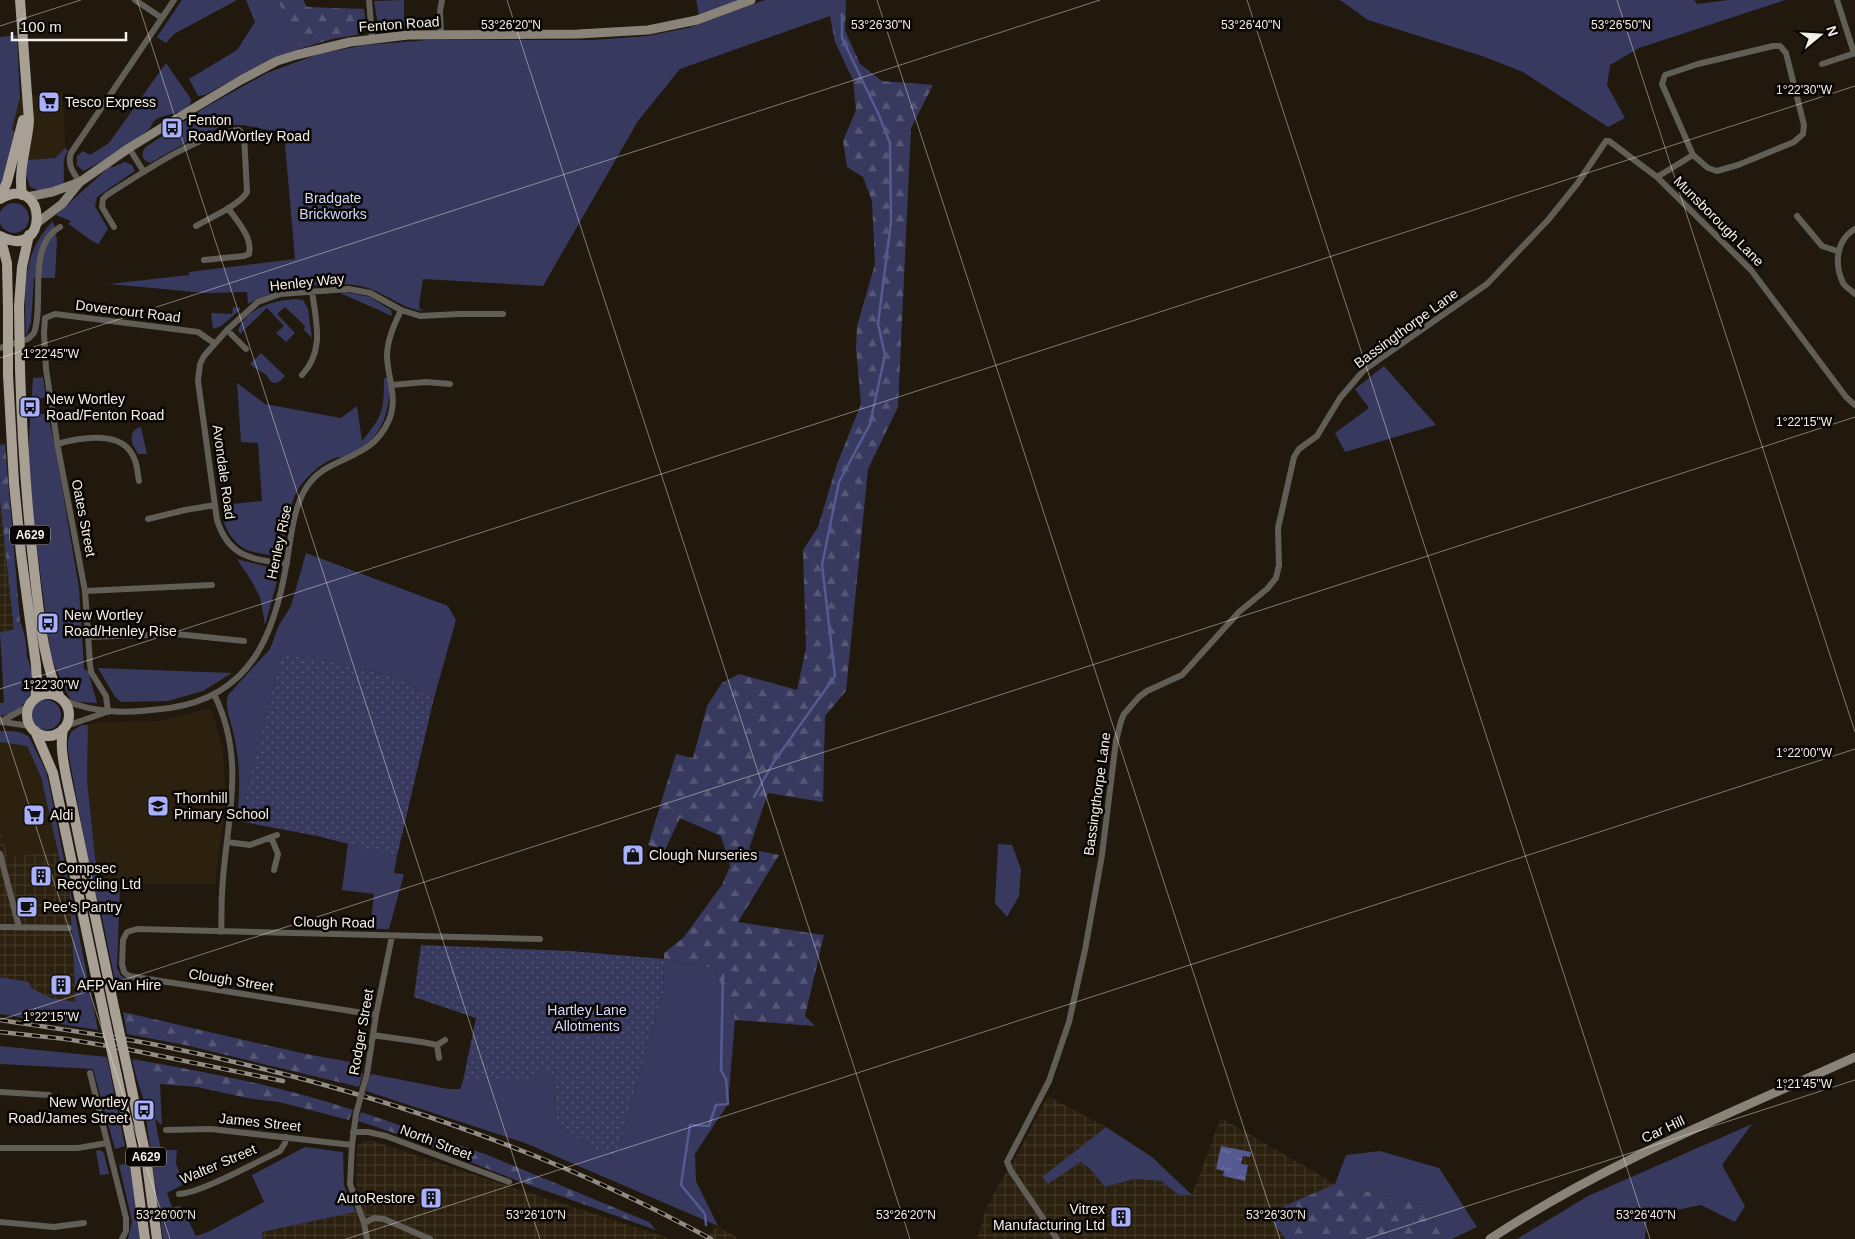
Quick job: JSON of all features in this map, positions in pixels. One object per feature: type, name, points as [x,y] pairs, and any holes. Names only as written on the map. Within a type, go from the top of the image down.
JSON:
[{"type":"main road","points":[[20,0],[29,121],[20,182],[24,196],[36,208],[37,223]]},
{"type":"main road","points":[[0,198],[14,161],[28,98]]},
{"type":"main road","points":[[0,198],[14,194],[24,196]]},
{"type":"main road","name":"A629","points":[[0,236],[15,241],[22,239],[34,230],[37,223]]},
{"type":"main road","name":"A629","points":[[29,235],[22,267],[19,306],[20,369],[24,451],[37,597],[46,660],[52,681],[61,699],[67,706],[69,713],[61,739],[66,776],[146,1158],[157,1239]]},
{"type":"main road","name":"A629","points":[[0,236],[7,264],[8,375],[14,483],[37,682],[27,716],[53,773],[132,1151],[145,1239]]},
{"type":"main road","points":[[32,703],[39,696],[50,694],[61,699]]},
{"type":"main road","points":[[32,729],[46,736],[52,736],[65,728]]},
{"type":"street","points":[[135,0],[162,18]]},
{"type":"street","points":[[80,182],[71,168],[69,158],[71,153],[174,0]]},
{"type":"street","points":[[369,0],[372,38]]},
{"type":"street","points":[[441,35],[440,11],[442,0]]},
{"type":"street","name":"Fenton Road","points":[[24,196],[52,192],[80,182],[129,148],[232,85],[277,61],[309,51],[372,38],[441,35],[578,34],[648,30],[697,20],[751,0]]},
{"type":"street","points":[[1822,64],[1855,53],[1837,0]]},
{"type":"street","points":[[1773,46],[1780,46],[1786,53],[1804,125],[1803,134],[1794,142],[1738,165],[1717,171],[1708,168],[1693,155],[1662,84],[1665,75],[1698,64],[1773,46]]},
{"type":"street","points":[[114,227],[102,207],[103,200],[144,172],[214,135],[239,130],[244,135],[247,192],[245,196],[228,208],[196,226]]},
{"type":"street","name":"Munsborough Lane","points":[[1606,141],[1610,141],[1657,177],[1752,270],[1846,396],[1855,405]]},
{"type":"street","name":"Bassingthorpe Lane","points":[[1057,1239],[1011,1171],[1008,1162],[1049,1081],[1068,1022],[1085,950],[1102,855],[1116,741],[1124,714],[1138,697],[1182,675],[1239,612],[1267,589],[1276,578],[1279,565],[1278,528],[1294,457],[1299,449],[1317,436],[1346,391],[1364,370],[1487,284],[1548,220],[1577,184],[1606,141]]},
{"type":"street","points":[[129,148],[144,172]]},
{"type":"street","points":[[1657,177],[1693,155]]},
{"type":"street","name":"Fenton Road","points":[[37,223],[62,204],[80,182]]},
{"type":"street","points":[[204,260],[249,254],[250,248],[247,237],[228,208]]},
{"type":"street","points":[[1797,216],[1822,246],[1837,251]]},
{"type":"street","points":[[0,348],[28,339],[34,333],[42,248],[50,233],[60,227]]},
{"type":"street","points":[[1855,228],[1837,251],[1838,267],[1843,285],[1855,294]]},
{"type":"street","name":"Henley Way","points":[[214,343],[245,312],[258,302],[280,294],[349,289],[359,290],[376,296],[410,314],[429,317],[459,314],[503,314]]},
{"type":"street","points":[[302,375],[313,362],[316,351],[317,336],[312,292]]},
{"type":"street","name":"Henley Rise","points":[[61,699],[82,708],[108,712],[180,706],[214,694],[244,672],[262,648],[278,605],[298,508],[306,489],[312,480],[328,467],[359,454],[376,440],[384,430],[392,409],[392,385],[387,358],[388,344],[401,310]]},
{"type":"street","name":"Dovercourt Road","points":[[44,326],[45,318],[54,314],[198,332],[214,343]]},
{"type":"street","name":"Oates Street","points":[[44,326],[49,395],[85,590],[91,672],[103,690],[108,712]]},
{"type":"street","points":[[227,330],[246,350]]},
{"type":"street","name":"Avondale Road","points":[[214,343],[200,364],[198,381],[215,505],[221,532],[230,546],[245,556],[287,564]]},
{"type":"street","points":[[392,385],[426,382],[450,384]]},
{"type":"street","points":[[58,444],[87,437],[116,441],[123,444],[134,457],[139,481]]},
{"type":"street","points":[[148,519],[215,505]]},
{"type":"street","points":[[85,590],[212,585]]},
{"type":"street","points":[[88,636],[176,634],[244,641]]},
{"type":"street","points":[[214,694],[225,723],[232,760],[233,795],[222,893],[222,932]]},
{"type":"street","points":[[1,722],[32,703]]},
{"type":"street","name":"Henley Rise","points":[[65,728],[108,712]]},
{"type":"street","points":[[1,722],[32,729]]},
{"type":"street","points":[[227,842],[250,845],[274,836],[278,854],[274,870]]},
{"type":"street","points":[[0,854],[19,927]]},
{"type":"street","points":[[0,927],[69,928]]},
{"type":"street","name":"Clough Road","points":[[127,932],[137,929],[540,939]]},
{"type":"street","name":"Clough Street","points":[[127,932],[123,940],[122,964],[124,972],[129,976],[376,1015]]},
{"type":"street","name":"Rodger Street","points":[[367,1239],[364,1223],[350,1184],[353,1132],[367,1074],[376,1015],[392,936]]},
{"type":"street","points":[[373,1035],[438,1045],[445,1040]]},
{"type":"street","points":[[438,1045],[439,1058]]},
{"type":"street","name":"Car Hill","points":[[1490,1239],[1531,1212],[1592,1179],[1680,1136],[1855,1058]]},
{"type":"street","points":[[90,1073],[126,1218],[126,1231],[122,1239]]},
{"type":"street","points":[[0,1092],[49,1095]]},
{"type":"street","name":"James Street","points":[[166,1130],[211,1129],[352,1145]]},
{"type":"street","name":"North Street","points":[[353,1132],[368,1132],[386,1136],[509,1182]]},
{"type":"street","name":"Walter Street","points":[[180,1194],[188,1193],[212,1183],[280,1151],[286,1137]]},
{"type":"street","points":[[0,1148],[78,1148],[107,1143]]},
{"type":"street","points":[[364,1223],[374,1218],[384,1219],[430,1239]]},
{"type":"street","points":[[0,1222],[54,1227],[84,1223]]},
{"type":"shaded area","points":[[63,92],[65,148],[55,158],[9,161],[11,129],[20,97]]},
{"type":"shaded area","points":[[0,503],[14,630],[0,632]]},
{"type":"shaded area","name":"Thornhill Primary School","points":[[211,708],[223,750],[226,796],[215,884],[120,884],[100,882],[95,857],[87,780],[88,725],[101,722],[158,721]]},
{"type":"shaded area","points":[[0,742],[27,746],[41,777],[59,852],[8,857],[0,825]]},
{"type":"shaded area","points":[[0,825],[8,857],[59,852],[66,886],[69,885],[76,1002],[52,998],[31,988],[29,982],[0,977]]},
{"type":"shaded area","points":[[1048,1096],[1106,1127],[1043,1177],[1048,1184],[1081,1162],[1089,1168],[1105,1187],[1134,1179],[1161,1181],[1180,1196],[1192,1195],[1221,1118],[1335,1184],[1267,1214],[1286,1239],[977,1239],[986,1209]]},
{"type":"shaded area","points":[[370,1140],[672,1239],[263,1239],[262,1232],[356,1212],[357,1145]]},
{"type":"shaded area","points":[[718,1226],[739,1239],[703,1239]]},
{"type":"green space","points":[[182,0],[237,0],[174,34],[166,43],[157,37]]},
{"type":"green space","points":[[246,0],[277,0],[294,31],[299,49],[254,68],[205,95],[198,96],[189,79],[237,50],[255,22]]},
{"type":"green space","points":[[277,0],[303,0],[307,7],[364,9],[366,27],[363,32],[356,35],[332,39],[299,49],[294,31]]},
{"type":"green space","points":[[404,0],[404,19],[434,21],[433,24],[405,27],[378,25],[374,1]]},
{"type":"green space","points":[[696,0],[741,0],[699,15]]},
{"type":"green space","name":"Bradgate Brickworks","points":[[765,0],[841,0],[830,16],[680,69],[638,121],[543,286],[423,279],[419,305],[420,309],[424,311],[409,308],[376,291],[355,285],[324,284],[290,289],[260,298],[248,304],[247,292],[206,293],[109,284],[189,275],[189,272],[295,259],[284,133],[243,125],[225,125],[189,141],[150,163],[143,156],[146,147],[204,108],[267,73],[318,54],[364,45],[428,40],[593,40],[647,36],[688,28]]},
{"type":"green space","points":[[841,0],[846,0],[845,30],[860,64],[882,81],[933,85],[911,128],[898,407],[868,469],[846,691],[825,716],[823,802],[768,793],[749,849],[779,855],[738,922],[824,935],[805,1016],[815,1026],[735,1020],[714,968],[664,959],[664,953],[683,938],[722,885],[730,866],[721,836],[680,818],[665,850],[648,845],[676,754],[693,758],[707,706],[722,683],[739,674],[797,690],[806,648],[803,550],[818,527],[837,464],[861,404],[856,349],[857,326],[875,264],[872,201],[863,177],[847,167],[843,141],[856,110],[853,80],[835,42],[830,16]]},
{"type":"green space","points":[[1340,0],[1694,0],[1697,4],[1729,0],[1785,0],[1639,48],[1610,65],[1607,85],[1625,118],[1608,127],[1523,72],[1482,56],[1368,20]]},
{"type":"green space","points":[[17,35],[20,97],[12,129],[17,135],[0,187],[0,37]]},
{"type":"green space","points":[[166,63],[191,99],[190,104],[182,111],[158,118],[138,138],[83,171],[77,165],[77,156],[83,151],[90,155],[109,143]]},
{"type":"green space","points":[[65,148],[68,151],[64,159],[63,184],[41,191],[30,187],[26,175],[27,160],[55,158]]},
{"type":"green space","points":[[125,162],[132,165],[135,171],[97,197],[95,206],[108,229],[99,244],[68,224],[71,221],[56,215],[109,167]]},
{"type":"green space","points":[[14,203],[25,207],[29,218],[25,229],[14,233],[3,229],[-1,218],[3,207]]},
{"type":"green space","points":[[53,221],[57,240],[55,278],[34,278],[31,322],[26,337],[25,289],[30,261],[42,234]]},
{"type":"green space","points":[[346,292],[370,297],[391,310],[392,316],[340,293]]},
{"type":"green space","points":[[303,300],[308,309],[312,338],[304,330],[305,326],[285,307],[277,314],[295,333],[286,342],[276,333],[284,326],[267,308],[240,334],[238,330],[242,322],[255,311],[278,301]]},
{"type":"green space","points":[[233,307],[240,308],[240,310],[221,326],[213,329],[211,313],[232,314]]},
{"type":"green space","points":[[261,353],[285,376],[279,381],[272,382],[266,375],[250,364]]},
{"type":"green space","points":[[1384,366],[1436,425],[1345,452],[1335,433],[1369,408],[1355,389]]},
{"type":"green space","points":[[43,377],[46,397],[38,399],[39,413],[48,415],[56,452],[79,588],[84,669],[88,671],[97,703],[78,702],[70,699],[51,658],[34,523],[28,452],[33,378]]},
{"type":"green space","points":[[384,378],[388,378],[389,401],[383,423],[370,441],[361,448],[349,455],[332,459],[323,464],[310,474],[300,486],[290,509],[282,552],[276,556],[252,551],[245,549],[235,541],[227,530],[223,518],[223,505],[262,501],[258,443],[241,442],[237,383],[265,404],[341,418],[357,406],[362,441],[381,412],[384,398]]},
{"type":"green space","points":[[141,427],[147,454],[138,454],[132,443],[133,432]]},
{"type":"green space","points":[[5,444],[20,621],[17,629],[14,630],[0,501],[0,445]]},
{"type":"green space","points":[[306,553],[448,606],[456,620],[434,698],[418,690],[404,679],[282,652],[241,814],[238,810],[238,758],[228,712],[228,695],[270,649],[279,625],[291,606]]},
{"type":"green space","points":[[237,559],[272,568],[276,571],[278,578],[265,625],[260,597]]},
{"type":"green space","points":[[20,621],[31,669],[32,688],[25,703],[18,709],[0,716],[0,703],[4,703],[0,632],[17,629]]},
{"type":"green space","points":[[282,652],[404,679],[418,690],[434,698],[397,856],[317,836],[239,821]]},
{"type":"green space","points":[[98,668],[232,673],[203,691],[168,701],[121,702],[115,697]]},
{"type":"green space","points":[[46,700],[57,704],[61,715],[57,726],[46,730],[35,726],[31,715],[35,704]]},
{"type":"green space","points":[[81,725],[88,725],[87,780],[95,857],[100,882],[120,884],[117,968],[121,976],[130,980],[115,981],[102,917],[91,876],[68,751],[68,740],[71,732]]},
{"type":"green space","points":[[0,731],[19,732],[29,737],[46,771],[50,789],[98,1030],[0,1014],[0,977],[29,982],[31,988],[52,998],[76,1002],[69,885],[66,887],[41,777],[27,746],[0,742]]},
{"type":"green space","points":[[348,843],[397,856],[394,873],[404,874],[389,929],[370,929],[374,894],[342,890]]},
{"type":"green space","points":[[998,844],[1012,845],[1021,869],[1019,896],[1007,917],[995,903]]},
{"type":"green space","name":"Hartley Lane Allotments","points":[[421,945],[570,951],[664,959],[663,993],[615,1160],[556,1125],[553,1074],[538,1071],[536,1081],[463,1081],[476,1018],[414,997]]},
{"type":"green space","points":[[664,959],[714,968],[735,1020],[728,1104],[695,1154],[696,1181],[718,1226],[525,1143],[366,1091],[369,1077],[372,1074],[448,1089],[460,1089],[463,1081],[536,1081],[538,1071],[553,1074],[556,1125],[615,1160],[663,993]]},
{"type":"green space","points":[[123,1012],[301,1053],[350,1062],[349,1071],[363,1073],[359,1087],[185,1045],[127,1034]]},
{"type":"green space","points":[[0,1046],[107,1057],[125,1146],[115,1149],[93,1069],[0,1064]]},
{"type":"green space","points":[[132,1059],[271,1087],[353,1110],[349,1120],[279,1102],[247,1098],[197,1087],[160,1084],[146,1074],[136,1076]]},
{"type":"green space","points":[[146,1074],[160,1084],[162,1125],[155,1119],[161,1150],[177,1150],[176,1164],[184,1184],[167,1193],[172,1207],[181,1206],[196,1236],[208,1232],[264,1202],[252,1175],[305,1147],[343,1152],[344,1186],[356,1212],[262,1232],[263,1239],[163,1239],[145,1104],[136,1076]]},
{"type":"green space","points":[[361,1112],[485,1154],[649,1222],[656,1230],[521,1182],[409,1138],[358,1121]]},
{"type":"green space","points":[[1752,1124],[1722,1165],[1745,1206],[1735,1222],[1701,1205],[1647,1216],[1645,1239],[1517,1239],[1588,1196]]},
{"type":"green space","points":[[1106,1127],[1152,1157],[1192,1195],[1180,1196],[1161,1181],[1134,1179],[1105,1187],[1089,1168],[1081,1162],[1048,1184],[1042,1177]]},
{"type":"green space","points":[[100,1150],[104,1153],[109,1174],[100,1175],[96,1151]]},
{"type":"green space","points":[[1380,1151],[1439,1168],[1477,1227],[1452,1239],[1443,1239],[1426,1205],[1335,1184],[1346,1155]]},
{"type":"green space","points":[[129,1163],[141,1239],[128,1239],[132,1221],[119,1165]]},
{"type":"green space","points":[[1335,1184],[1426,1205],[1443,1239],[1286,1239],[1266,1214]]},
{"type":"water","points":[[1221,1146],[1251,1152],[1250,1157],[1243,1156],[1241,1164],[1248,1165],[1245,1181],[1223,1176],[1224,1171],[1216,1169]]},
{"type":"waterway","points":[[754,797],[773,763],[835,676],[822,565],[839,482],[870,424],[885,355],[878,324],[891,222],[890,143],[878,113],[842,38],[842,14]]},
{"type":"waterway","points":[[706,1225],[705,1214],[681,1185],[690,1125],[709,1126],[716,1105],[728,1104],[726,1079],[721,1070],[723,975]]},
{"type":"railway","points":[[0,1020],[157,1045],[301,1078],[371,1098],[511,1146],[579,1174],[711,1239]]},
{"type":"railway","points":[[0,1032],[66,1039],[126,1049],[283,1081]]},
{"type":"place","name":"Tesco Express","points":[[49,102]]},
{"type":"place","name":"Fenton Road/Wortley Road","points":[[172,128]]},
{"type":"place","name":"New Wortley Road/Fenton Road","points":[[30,407]]},
{"type":"place","name":"New Wortley Road/Henley Rise","points":[[48,623]]},
{"type":"place","name":"Thornhill Primary School","points":[[158,806]]},
{"type":"place","name":"Aldi","points":[[34,815]]},
{"type":"place","name":"Clough Nurseries","points":[[633,855]]},
{"type":"place","name":"Compsec Recycling Ltd","points":[[41,876]]},
{"type":"place","name":"Pee's Pantry","points":[[27,907]]},
{"type":"place","name":"AFP Van Hire","points":[[61,985]]},
{"type":"place","name":"New Wortley Road/James Street","points":[[144,1110]]},
{"type":"place","name":"AutoRestore","points":[[431,1198]]},
{"type":"place","name":"Vitrex Manufacturing Ltd","points":[[1121,1217]]}]
